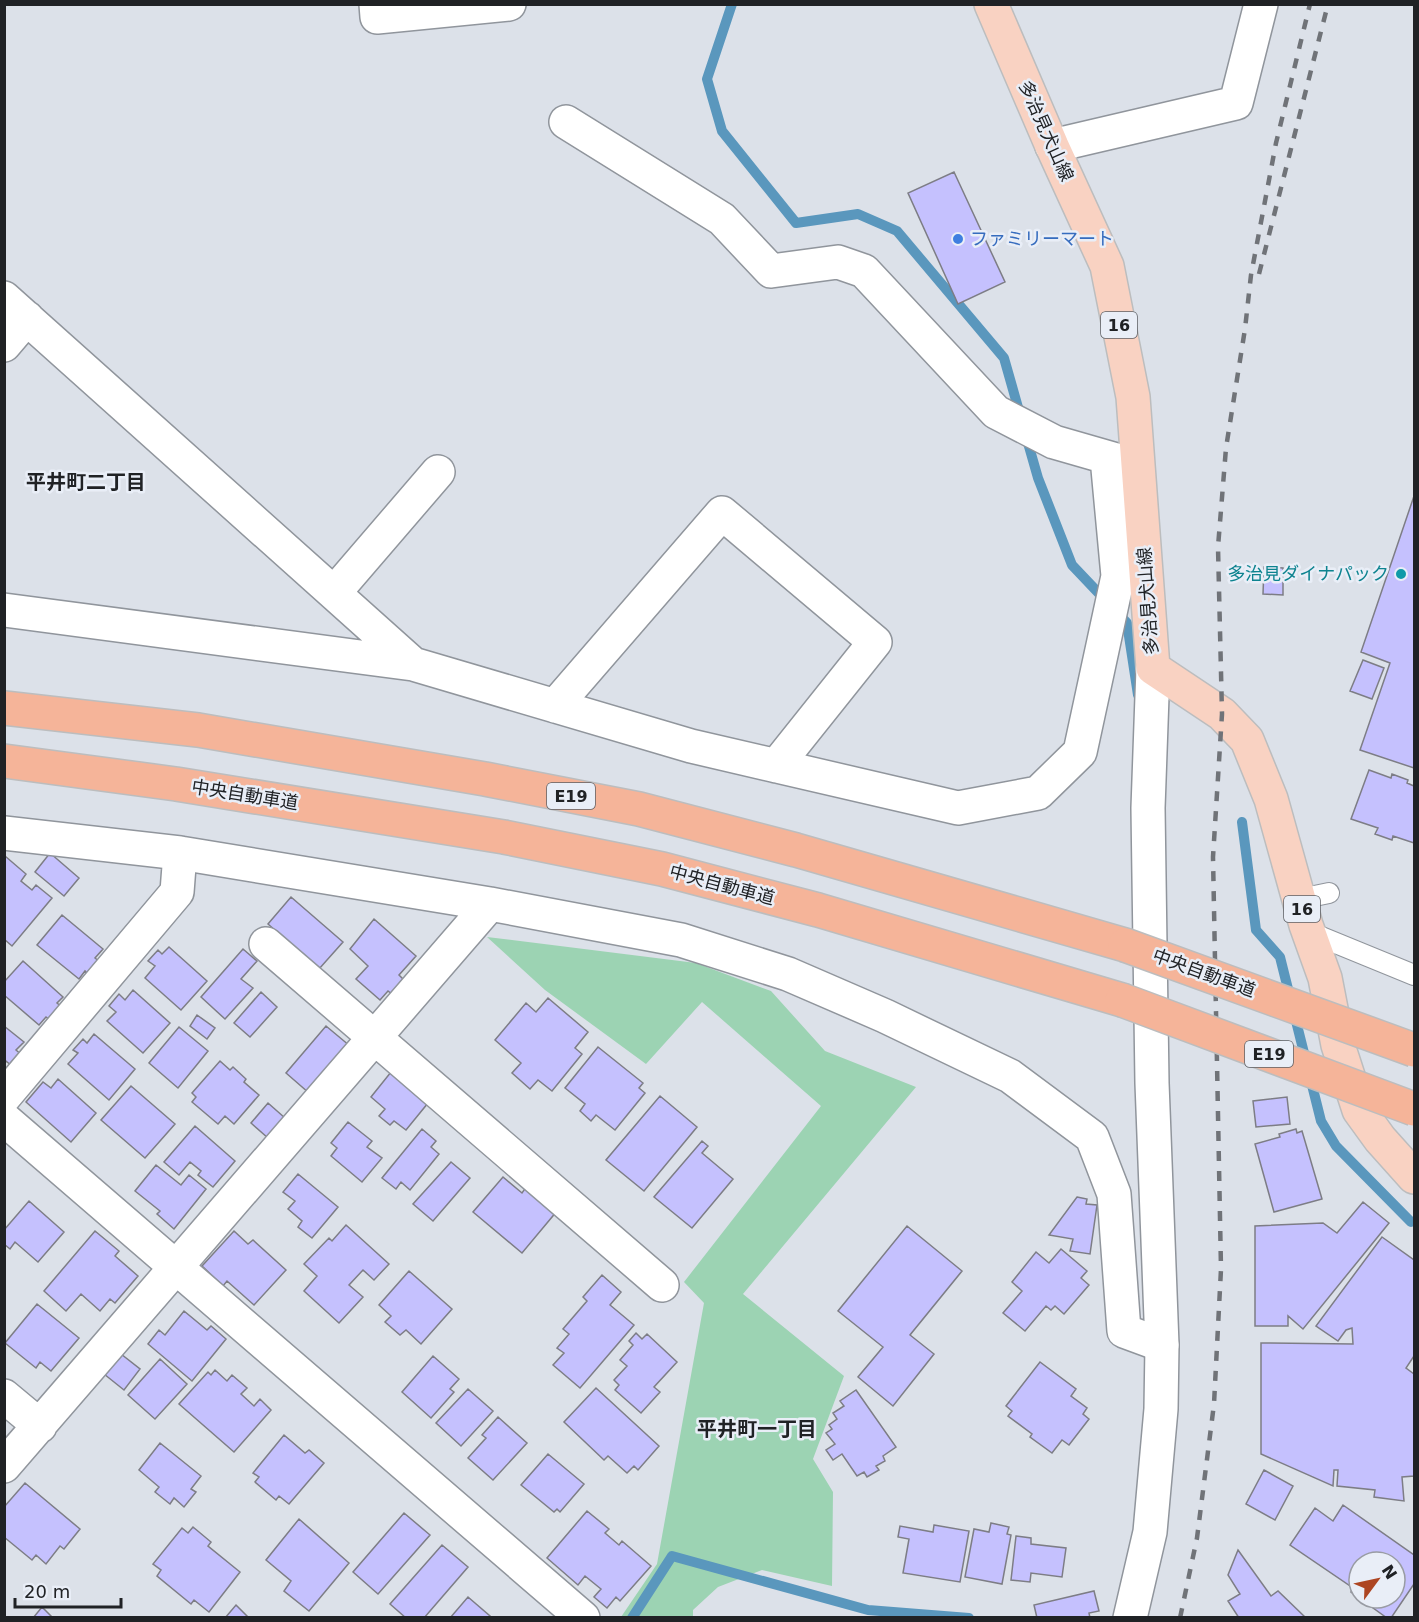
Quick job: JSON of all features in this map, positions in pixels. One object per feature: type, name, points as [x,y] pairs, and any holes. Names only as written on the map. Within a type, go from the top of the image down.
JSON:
[{"type":"highway","name":"中央自動車道","points":[[4,708],[198,730],[486,778],[639,809],[796,850],[1125,945],[1414,1050]]},
{"type":"highway","name":"中央自動車道","points":[[4,761],[176,784],[504,837],[662,869],[818,910],[1122,1000],[1414,1109]]},
{"type":"main road","name":"多治見犬山線","points":[[991,4],[1107,266],[1133,397],[1154,668],[1222,714],[1246,740],[1315,896],[1309,932],[1325,978],[1338,1045],[1359,1110],[1380,1140],[1414,1177]]},
{"type":"street","points":[[376,4],[377,17],[509,4]]},
{"type":"street","points":[[1052,146],[1236,103],[1262,4]]},
{"type":"street","points":[[566,122],[722,219],[771,271],[838,262],[864,271],[996,412],[1054,442],[1138,466]]},
{"type":"street","points":[[4,345],[16,308],[413,664]]},
{"type":"street","points":[[4,610],[413,664],[691,746],[958,808],[1038,793],[1080,752],[1118,576],[1107,458]]},
{"type":"street","points":[[334,593],[438,472]]},
{"type":"street","points":[[555,706],[722,513],[875,642],[776,766]]},
{"type":"street","points":[[1130,1617],[1150,1532],[1161,1409],[1162,1345],[1152,1083],[1148,808],[1154,668]]},
{"type":"street","points":[[4,833],[180,853],[490,904],[681,940],[788,974],[885,1016],[1010,1076],[1092,1137],[1114,1194],[1124,1331],[1162,1345]]},
{"type":"street","points":[[4,1097],[177,892],[180,853]]},
{"type":"street","points":[[4,1466],[490,904]]},
{"type":"street","points":[[266,944],[662,1285]]},
{"type":"street","points":[[4,1119],[583,1617]]},
{"type":"street","points":[[4,1396],[40,1426]]},
{"type":"lane","points":[[1309,932],[1414,975]]},
{"type":"green space","points":[[487,937],[696,963],[771,991],[825,1051],[916,1087],[743,1294],[844,1376],[813,1459],[833,1492],[832,1586],[762,1570],[718,1587],[693,1610],[693,1617],[621,1617],[657,1564],[704,1303],[684,1282],[821,1106],[702,1002],[646,1064],[545,990]]},
{"type":"building","points":[[954,172],[1005,282],[958,304],[908,193]]},
{"type":"building","name":"多治見ダイナパック","points":[[1414,496],[1414,768],[1360,750],[1390,663],[1361,652]]},
{"type":"building","points":[[1264,567],[1283,568],[1283,595],[1263,594]]},
{"type":"building","points":[[1363,660],[1384,668],[1372,699],[1350,691]]},
{"type":"building","points":[[1369,770],[1391,778],[1392,774],[1408,780],[1407,783],[1414,786],[1414,843],[1393,836],[1392,840],[1375,834],[1378,828],[1351,819]]},
{"type":"building","points":[[50,853],[79,878],[64,896],[35,872]]},
{"type":"building","points":[[5,856],[26,874],[21,881],[32,890],[36,885],[52,898],[12,946],[4,939]]},
{"type":"building","points":[[291,897],[343,942],[319,969],[268,924]]},
{"type":"building","points":[[62,915],[103,949],[95,958],[101,963],[90,976],[85,971],[79,979],[37,945]]},
{"type":"building","points":[[374,919],[416,956],[399,975],[405,981],[393,995],[388,991],[380,1000],[356,979],[368,966],[350,949]]},
{"type":"building","points":[[169,947],[207,981],[181,1010],[145,978],[155,966],[148,961],[158,950],[162,954]]},
{"type":"building","points":[[243,949],[257,961],[241,979],[253,988],[225,1019],[201,997]]},
{"type":"building","points":[[23,961],[63,997],[57,1003],[63,1008],[51,1021],[46,1017],[39,1025],[4,995],[4,982]]},
{"type":"building","points":[[133,990],[170,1023],[143,1053],[107,1021],[116,1012],[109,1006],[119,994],[125,1000]]},
{"type":"building","points":[[261,992],[277,1007],[250,1037],[234,1023]]},
{"type":"building","points":[[548,998],[588,1032],[575,1048],[582,1054],[552,1091],[538,1080],[530,1089],[512,1073],[521,1063],[495,1040],[526,1003],[536,1012]]},
{"type":"building","points":[[197,1015],[215,1028],[207,1039],[190,1026]]},
{"type":"building","points":[[4,1026],[24,1042],[16,1050],[23,1056],[13,1067],[6,1061],[4,1064]]},
{"type":"building","points":[[326,1026],[350,1046],[309,1093],[286,1073]]},
{"type":"building","points":[[179,1027],[208,1051],[178,1088],[149,1063]]},
{"type":"building","points":[[94,1034],[135,1069],[109,1100],[68,1064],[78,1053],[73,1050],[83,1039],[87,1043]]},
{"type":"building","points":[[598,1047],[643,1083],[639,1088],[645,1093],[615,1130],[596,1115],[591,1121],[580,1111],[585,1104],[565,1088]]},
{"type":"building","points":[[220,1061],[230,1070],[233,1067],[246,1079],[244,1082],[259,1095],[234,1124],[225,1116],[218,1124],[192,1102],[196,1097],[192,1093]]},
{"type":"building","points":[[391,1072],[428,1103],[406,1130],[394,1121],[390,1125],[379,1116],[385,1109],[371,1097]]},
{"type":"building","points":[[58,1079],[96,1113],[71,1142],[26,1102],[43,1082],[51,1088]]},
{"type":"building","points":[[131,1086],[175,1124],[145,1158],[101,1120]]},
{"type":"building","points":[[660,1096],[697,1127],[644,1191],[606,1160]]},
{"type":"building","points":[[1287,1097],[1290,1124],[1256,1127],[1253,1101]]},
{"type":"building","points":[[268,1103],[285,1118],[268,1138],[251,1123]]},
{"type":"building","points":[[348,1122],[372,1141],[367,1147],[382,1158],[362,1182],[331,1156],[337,1148],[331,1143]]},
{"type":"building","points":[[195,1126],[235,1161],[213,1187],[198,1175],[201,1171],[190,1162],[179,1175],[164,1162]]},
{"type":"building","points":[[422,1129],[436,1141],[431,1147],[439,1154],[410,1190],[401,1182],[396,1189],[382,1178]]},
{"type":"building","points":[[1296,1129],[1297,1133],[1302,1131],[1322,1199],[1274,1212],[1255,1144],[1280,1137],[1279,1134]]},
{"type":"building","points":[[702,1141],[708,1146],[702,1153],[733,1179],[692,1228],[654,1197]]},
{"type":"building","points":[[451,1162],[470,1178],[433,1221],[413,1204]]},
{"type":"building","points":[[156,1165],[181,1185],[189,1175],[206,1189],[174,1229],[157,1214],[160,1211],[135,1191]]},
{"type":"building","points":[[298,1174],[338,1207],[312,1238],[298,1227],[302,1221],[288,1209],[295,1201],[283,1192]]},
{"type":"building","points":[[503,1177],[522,1193],[527,1186],[557,1211],[522,1253],[473,1212]]},
{"type":"building","points":[[1077,1197],[1087,1199],[1086,1204],[1097,1205],[1090,1254],[1070,1251],[1073,1239],[1049,1235]]},
{"type":"building","points":[[29,1201],[64,1232],[38,1262],[15,1242],[10,1249],[4,1244],[4,1230]]},
{"type":"building","points":[[1363,1202],[1389,1223],[1303,1329],[1288,1316],[1288,1326],[1255,1326],[1255,1226],[1323,1223],[1337,1233]]},
{"type":"building","points":[[346,1225],[389,1264],[374,1280],[363,1270],[349,1285],[363,1297],[339,1323],[304,1291],[317,1276],[304,1264],[329,1238],[332,1241]]},
{"type":"building","points":[[907,1226],[962,1271],[910,1335],[934,1354],[893,1406],[858,1377],[883,1347],[838,1311]]},
{"type":"building","points":[[95,1231],[119,1251],[115,1256],[138,1276],[115,1303],[110,1299],[100,1311],[81,1294],[66,1311],[44,1291]]},
{"type":"building","points":[[234,1231],[248,1244],[253,1240],[286,1270],[254,1305],[227,1281],[223,1286],[202,1266]]},
{"type":"building","points":[[1382,1237],[1414,1260],[1414,1356],[1406,1368],[1414,1374],[1414,1476],[1402,1477],[1404,1501],[1374,1497],[1375,1490],[1337,1486],[1338,1470],[1334,1470],[1333,1486],[1261,1454],[1261,1343],[1353,1344],[1352,1328],[1346,1330],[1338,1341],[1316,1326]]},
{"type":"building","points":[[1061,1249],[1087,1271],[1081,1278],[1089,1285],[1064,1314],[1055,1306],[1051,1310],[1046,1306],[1025,1331],[1003,1313],[1022,1291],[1012,1282],[1036,1252],[1049,1263]]},
{"type":"building","points":[[409,1271],[452,1309],[421,1344],[406,1330],[400,1335],[385,1322],[391,1316],[379,1305]]},
{"type":"building","points":[[602,1275],[621,1292],[610,1305],[634,1325],[580,1388],[553,1365],[564,1353],[557,1348],[569,1334],[563,1329],[587,1301],[583,1297]]},
{"type":"building","points":[[37,1304],[79,1338],[51,1371],[40,1362],[36,1368],[5,1343]]},
{"type":"building","points":[[184,1311],[207,1330],[211,1326],[226,1339],[192,1381],[148,1344],[159,1330],[165,1335]]},
{"type":"building","points":[[636,1333],[642,1339],[647,1334],[677,1362],[654,1387],[660,1392],[641,1413],[615,1390],[619,1385],[614,1380],[627,1366],[620,1360],[633,1345],[629,1341]]},
{"type":"building","points":[[121,1354],[140,1369],[124,1390],[104,1374]]},
{"type":"building","points":[[433,1356],[459,1379],[450,1389],[454,1392],[431,1418],[402,1392]]},
{"type":"building","points":[[160,1359],[187,1384],[155,1419],[128,1395]]},
{"type":"building","points":[[1040,1362],[1076,1389],[1071,1396],[1087,1408],[1083,1414],[1089,1419],[1069,1445],[1062,1440],[1052,1453],[1030,1437],[1032,1434],[1008,1416],[1012,1411],[1006,1406]]},
{"type":"building","points":[[215,1370],[227,1381],[232,1375],[247,1388],[241,1394],[254,1406],[260,1399],[271,1410],[234,1452],[179,1404],[208,1372],[211,1375]]},
{"type":"building","points":[[596,1388],[659,1446],[638,1470],[634,1466],[627,1473],[608,1456],[604,1460],[564,1422]]},
{"type":"building","points":[[468,1389],[493,1411],[461,1446],[436,1423]]},
{"type":"building","points":[[856,1390],[896,1447],[883,1456],[885,1461],[876,1466],[879,1470],[867,1477],[864,1472],[857,1476],[842,1454],[833,1460],[826,1450],[835,1444],[826,1433],[832,1429],[829,1425],[837,1419],[833,1413],[844,1406],[840,1401]]},
{"type":"building","points":[[498,1417],[527,1443],[493,1480],[468,1458],[486,1438],[482,1435]]},
{"type":"building","points":[[284,1435],[305,1453],[309,1450],[324,1463],[289,1504],[279,1496],[276,1500],[255,1482],[259,1477],[253,1473]]},
{"type":"building","points":[[160,1443],[201,1476],[191,1489],[196,1492],[184,1507],[174,1498],[170,1504],[155,1492],[159,1487],[139,1470]]},
{"type":"building","points":[[548,1454],[584,1484],[560,1512],[557,1509],[554,1512],[521,1485]]},
{"type":"building","points":[[1264,1470],[1293,1486],[1275,1520],[1246,1504]]},
{"type":"building","points":[[25,1483],[80,1529],[64,1549],[60,1546],[46,1564],[36,1555],[32,1560],[4,1537],[4,1507]]},
{"type":"building","points":[[1343,1505],[1407,1550],[1347,1550],[1347,1584],[1290,1545],[1315,1508],[1333,1521]]},
{"type":"building","points":[[587,1511],[609,1529],[605,1533],[619,1545],[622,1541],[651,1566],[620,1601],[616,1597],[607,1608],[594,1597],[601,1589],[585,1576],[578,1585],[547,1558]]},
{"type":"building","points":[[404,1513],[430,1535],[378,1594],[353,1572]]},
{"type":"building","points":[[299,1519],[349,1563],[309,1611],[284,1591],[291,1581],[266,1560]]},
{"type":"building","points":[[991,1523],[1009,1527],[1007,1534],[1011,1535],[1002,1584],[965,1577],[974,1529],[989,1532]]},
{"type":"building","points":[[934,1525],[969,1531],[960,1582],[903,1573],[909,1539],[898,1537],[900,1526],[933,1532]]},
{"type":"building","points":[[193,1527],[211,1542],[208,1546],[240,1572],[209,1612],[194,1600],[191,1604],[157,1576],[161,1570],[153,1564],[182,1528],[188,1533]]},
{"type":"building","points":[[1016,1536],[1031,1538],[1031,1544],[1066,1548],[1062,1577],[1031,1573],[1030,1582],[1011,1580]]},
{"type":"building","points":[[442,1545],[468,1567],[424,1618],[406,1618],[390,1604]]},
{"type":"building","points":[[1238,1550],[1271,1596],[1278,1591],[1306,1618],[1239,1618],[1228,1601],[1240,1594],[1228,1575]]},
{"type":"building","points":[[1407,1550],[1414,1555],[1414,1584],[1407,1594]]},
{"type":"building","points":[[1094,1591],[1099,1611],[1089,1613],[1090,1618],[1037,1618],[1034,1605]]},
{"type":"building","points":[[468,1597],[490,1616],[489,1618],[450,1618]]},
{"type":"building","points":[[236,1605],[249,1618],[225,1618]]},
{"type":"building","points":[[42,1607],[53,1618],[33,1618]]},
{"type":"building","points":[[1376,1610],[1396,1610],[1391,1618],[1387,1618]]},
{"type":"waterway","points":[[732,4],[707,79],[722,131],[796,223],[858,214],[897,231],[1004,358],[1021,418]]},
{"type":"waterway","points":[[1026,436],[1038,478],[1072,565],[1127,623],[1138,695]]},
{"type":"waterway","points":[[1242,822],[1256,930],[1280,957],[1321,1121],[1336,1146],[1411,1222]]},
{"type":"waterway","points":[[632,1618],[672,1556],[868,1610],[969,1618]]},
{"type":"railway","points":[[1180,1618],[1197,1538],[1214,1404],[1221,1269],[1213,857],[1222,714],[1218,547],[1226,448],[1251,275],[1276,143],[1310,4]]},
{"type":"railway","points":[[1259,274],[1328,4]]},
{"type":"place","name":"ファミリーマート","points":[[958,239]]},
{"type":"place","name":"多治見ダイナパック","points":[[1401,574]]},
{"type":"district","name":"平井町二丁目","points":[[86,482]]},
{"type":"district","name":"平井町一丁目","points":[[757,1429]]}]
